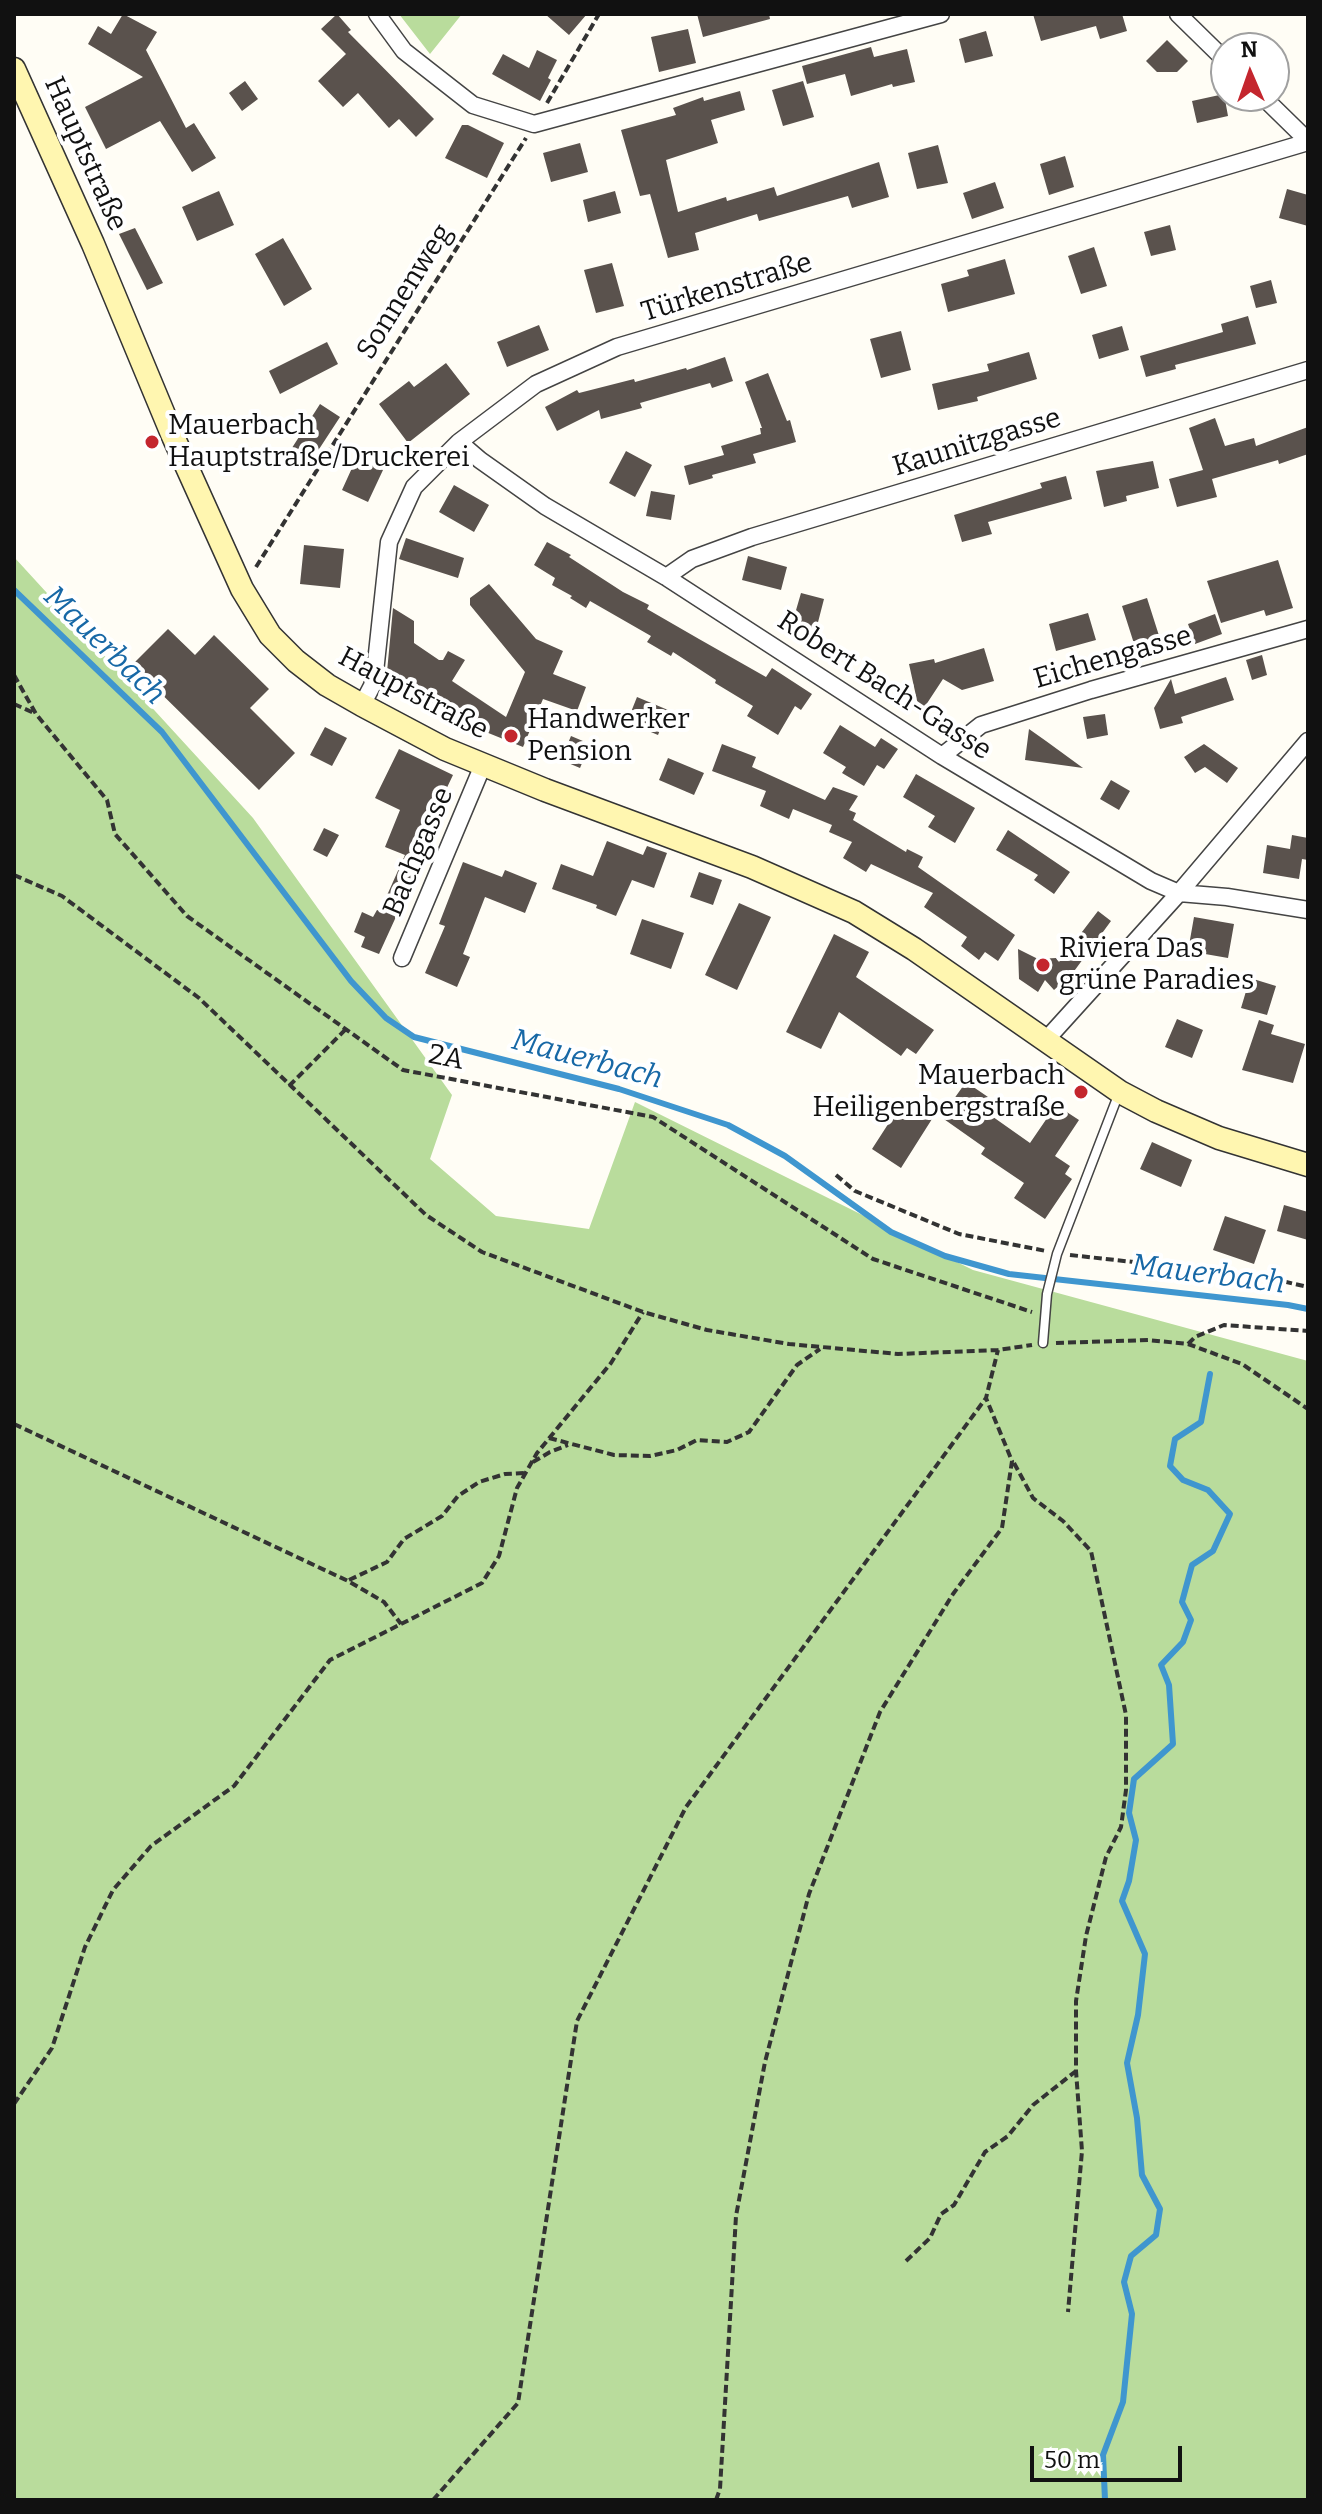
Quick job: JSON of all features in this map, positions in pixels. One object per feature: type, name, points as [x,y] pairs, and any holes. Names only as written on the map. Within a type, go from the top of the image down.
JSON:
[{"type":"main road","name":"Hauptstraße","points":[[14,69],[242,589],[254,613],[282,648],[311,673],[362,705],[445,749],[776,877],[854,912],[895,936],[1120,1092],[1219,1138],[1308,1165]]},
{"type":"street","points":[[377,14],[404,51],[473,105],[534,124],[941,14]]},
{"type":"street","points":[[1178,14],[1210,45]]},
{"type":"street","points":[[1278,112],[1308,141]]},
{"type":"street","name":"Türkenstraße","points":[[362,705],[375,672],[389,542],[414,487],[459,442],[536,384],[617,347],[1308,141]]},
{"type":"street","name":"Kaunitzgasse","points":[[666,577],[692,559],[752,537],[1308,370]]},
{"type":"street","name":"Robert Bach-Gasse","points":[[459,442],[545,506],[666,577],[942,756],[1151,881],[1179,893],[1308,910]]},
{"type":"street","name":"Eichengasse","points":[[942,756],[981,725],[1091,690],[1308,629]]},
{"type":"street","points":[[1045,1041],[1179,893],[1308,741]]},
{"type":"street","name":"Bachgasse","points":[[402,958],[483,765]]},
{"type":"lane","points":[[1043,1343],[1047,1294],[1057,1254],[1120,1092]]},
{"type":"path","name":"Sonnenweg","points":[[242,589],[534,124],[599,14]]},
{"type":"path","name":"2A","points":[[14,675],[36,714],[107,800],[115,834],[187,916],[403,1070],[653,1117],[873,1259],[1044,1316]]},
{"type":"path","points":[[14,704],[36,714]]},
{"type":"path","points":[[14,875],[62,896],[199,998],[426,1215],[482,1252],[643,1312],[707,1330],[822,1347],[898,1354],[998,1350],[1043,1343],[1148,1340],[1188,1344],[1242,1364],[1308,1409]]},
{"type":"path","points":[[289,1086],[346,1029]]},
{"type":"path","points":[[14,2104],[52,2048],[85,1947],[113,1890],[151,1846],[234,1786],[330,1660],[482,1583],[499,1556],[517,1488],[525,1473],[549,1438],[611,1363],[643,1312]]},
{"type":"path","points":[[1188,1344],[1195,1337],[1224,1325],[1308,1331]]},
{"type":"path","points":[[549,1438],[614,1455],[650,1456],[677,1450],[697,1440],[727,1442],[749,1432],[797,1365],[822,1347]]},
{"type":"path","points":[[433,2500],[518,2403],[577,2021],[686,1807],[986,1398],[998,1350]]},
{"type":"path","points":[[986,1398],[1012,1461],[1033,1498],[1063,1521],[1091,1551],[1126,1715],[1126,1790],[1121,1827],[1106,1857],[1086,1936],[1076,2001],[1076,2071],[1082,2151],[1068,2312]]},
{"type":"path","points":[[14,1424],[348,1581],[384,1602],[401,1624]]},
{"type":"path","points":[[531,1463],[570,1445]]},
{"type":"path","points":[[716,2500],[720,2489],[736,2216],[765,2062],[809,1894],[880,1712],[953,1594],[1002,1528],[1012,1461]]},
{"type":"path","points":[[348,1581],[387,1562],[404,1539],[442,1516],[458,1496],[479,1482],[505,1474],[525,1473]]},
{"type":"path","points":[[906,2261],[930,2238],[941,2214],[954,2205],[985,2152],[1008,2136],[1033,2105],[1076,2071]]},
{"type":"green space","points":[[399,14],[462,14],[430,54]]},
{"type":"green space","points":[[14,557],[253,818],[452,1095],[430,1159],[496,1216],[589,1229],[635,1102],[973,1270],[1308,1361],[1308,2500],[14,2500]]},
{"type":"building","points":[[123,14],[157,32],[146,50],[186,128],[194,123],[216,158],[192,172],[160,121],[106,149],[85,107],[143,77],[88,44],[98,26],[111,34]]},
{"type":"building","points":[[337,14],[351,30],[348,32],[434,119],[416,137],[399,119],[389,128],[358,93],[343,107],[318,81],[346,54],[321,29]]},
{"type":"building","points":[[545,14],[587,14],[569,35]]},
{"type":"building","points":[[697,14],[769,14],[770,19],[703,37]]},
{"type":"building","points":[[1033,14],[1122,14],[1127,31],[1100,39],[1096,26],[1041,41]]},
{"type":"building","points":[[688,29],[696,63],[659,72],[651,37]]},
{"type":"building","points":[[986,31],[993,56],[965,63],[959,39]]},
{"type":"building","points":[[1167,40],[1188,61],[1177,72],[1157,72],[1146,61]]},
{"type":"building","points":[[871,47],[874,57],[907,49],[915,82],[893,87],[892,84],[851,96],[845,74],[807,84],[802,66]]},
{"type":"building","points":[[537,50],[557,60],[540,101],[492,74],[503,54],[529,68]]},
{"type":"building","points":[[245,81],[258,99],[242,111],[229,93]]},
{"type":"building","points":[[803,81],[814,117],[783,126],[772,90]]},
{"type":"building","points":[[740,91],[745,110],[711,120],[718,143],[666,160],[678,212],[726,197],[727,201],[774,187],[777,196],[879,162],[889,197],[852,208],[848,196],[759,221],[757,214],[695,233],[699,250],[668,258],[650,194],[640,196],[621,130],[676,115],[673,108],[703,97],[704,101]]},
{"type":"building","points":[[1210,97],[1210,112],[1227,112],[1228,116],[1197,123],[1192,101]]},
{"type":"building","points":[[462,125],[504,143],[487,178],[445,158]]},
{"type":"building","points":[[580,143],[588,172],[551,182],[543,153]]},
{"type":"building","points":[[938,145],[948,183],[917,189],[908,153]]},
{"type":"building","points":[[1065,156],[1074,187],[1049,195],[1040,164]]},
{"type":"building","points":[[995,182],[1004,208],[972,219],[963,193]]},
{"type":"building","points":[[1287,189],[1308,195],[1308,226],[1279,218]]},
{"type":"building","points":[[219,191],[234,225],[197,241],[182,207]]},
{"type":"building","points":[[615,191],[621,213],[588,222],[583,200]]},
{"type":"building","points":[[1170,225],[1176,250],[1151,256],[1144,232]]},
{"type":"building","points":[[135,228],[163,283],[147,290],[119,234]]},
{"type":"building","points":[[283,238],[312,289],[284,306],[255,254]]},
{"type":"building","points":[[1094,247],[1107,286],[1081,294],[1068,256]]},
{"type":"building","points":[[1005,259],[1015,294],[948,312],[941,284],[969,276],[967,270]]},
{"type":"building","points":[[612,263],[624,306],[596,313],[584,270]]},
{"type":"building","points":[[1271,280],[1277,303],[1256,308],[1250,286]]},
{"type":"building","points":[[1248,316],[1256,344],[1175,365],[1176,369],[1146,377],[1140,356],[1223,332],[1221,324]]},
{"type":"building","points":[[539,325],[549,350],[507,367],[497,342]]},
{"type":"building","points":[[1122,326],[1129,350],[1099,359],[1092,335]]},
{"type":"building","points":[[901,331],[911,370],[881,378],[870,339]]},
{"type":"building","points":[[327,342],[338,364],[280,394],[269,371]]},
{"type":"building","points":[[1029,352],[1037,379],[977,397],[978,401],[938,410],[932,384],[989,371],[987,364]]},
{"type":"building","points":[[725,357],[733,381],[712,388],[710,383],[640,403],[642,408],[601,419],[599,410],[557,431],[545,407],[577,390],[579,393],[634,379],[635,382]]},
{"type":"building","points":[[446,363],[470,394],[408,443],[379,404],[409,381],[414,387]]},
{"type":"building","points":[[768,373],[787,421],[790,420],[796,442],[753,454],[756,463],[689,485],[684,466],[724,455],[721,446],[761,434],[762,428],[745,382]]},
{"type":"building","points":[[320,404],[340,417],[310,463],[290,451]]},
{"type":"building","points":[[1215,418],[1225,446],[1254,438],[1256,446],[1308,427],[1308,454],[1212,479],[1217,497],[1177,507],[1169,479],[1203,470],[1189,428]]},
{"type":"building","points":[[626,451],[652,465],[635,497],[609,483]]},
{"type":"building","points":[[357,457],[383,470],[368,502],[342,490]]},
{"type":"building","points":[[1153,461],[1159,488],[1126,496],[1127,501],[1104,507],[1096,471]]},
{"type":"building","points":[[1066,476],[1072,499],[988,522],[992,534],[962,542],[954,515],[1042,488],[1040,483]]},
{"type":"building","points":[[454,485],[489,505],[474,532],[439,512]]},
{"type":"building","points":[[651,491],[675,495],[671,520],[646,516]]},
{"type":"building","points":[[406,538],[464,558],[458,578],[399,559]]},
{"type":"building","points":[[547,542],[623,592],[649,605],[647,609],[699,639],[766,677],[772,668],[812,694],[801,710],[795,706],[778,735],[747,716],[753,706],[673,652],[671,656],[647,642],[651,636],[590,601],[586,608],[552,585],[555,578],[534,565]]},
{"type":"building","points":[[304,545],[344,549],[340,588],[300,584]]},
{"type":"building","points":[[748,556],[787,567],[781,590],[742,580]]},
{"type":"building","points":[[1278,560],[1293,608],[1266,616],[1264,610],[1221,623],[1207,581]]},
{"type":"building","points":[[489,584],[536,639],[563,651],[553,674],[586,687],[577,711],[543,699],[523,747],[470,728],[387,672],[393,608],[414,621],[414,643],[439,660],[443,660],[448,651],[465,660],[452,681],[506,717],[525,672],[470,605],[470,598]]},
{"type":"building","points":[[801,593],[824,599],[816,630],[792,624]]},
{"type":"building","points":[[1147,598],[1162,645],[1137,653],[1122,606]]},
{"type":"building","points":[[1088,613],[1096,640],[1056,651],[1049,624]]},
{"type":"building","points":[[1215,614],[1222,634],[1195,644],[1188,624]]},
{"type":"building","points":[[168,629],[195,655],[214,635],[269,689],[250,708],[295,753],[259,790],[132,665]]},
{"type":"building","points":[[984,648],[994,681],[962,690],[943,679],[920,714],[909,664],[934,659],[935,663]]},
{"type":"building","points":[[1262,655],[1267,675],[1252,680],[1246,660]]},
{"type":"building","points":[[1226,677],[1234,700],[1181,717],[1183,723],[1160,729],[1154,708],[1171,679],[1175,694]]},
{"type":"building","points":[[637,697],[668,710],[658,735],[627,722]]},
{"type":"building","points":[[1105,714],[1108,735],[1087,739],[1083,717]]},
{"type":"building","points":[[840,725],[875,747],[881,738],[898,749],[884,769],[877,765],[864,786],[842,773],[846,767],[823,753]]},
{"type":"building","points":[[325,727],[347,738],[332,766],[310,755]]},
{"type":"building","points":[[1029,729],[1046,741],[1083,768],[1025,760]]},
{"type":"building","points":[[571,736],[590,744],[580,768],[561,760]]},
{"type":"building","points":[[722,744],[756,757],[752,767],[825,800],[833,787],[858,796],[849,810],[856,813],[853,820],[906,852],[907,849],[923,857],[918,867],[1015,935],[998,961],[985,952],[979,960],[961,946],[967,937],[924,907],[933,893],[871,864],[866,872],[843,858],[852,842],[829,832],[832,825],[793,809],[789,819],[760,806],[766,791],[712,771]]},
{"type":"building","points":[[1204,744],[1238,768],[1227,783],[1205,767],[1195,773],[1184,757]]},
{"type":"building","points":[[399,749],[453,775],[430,823],[436,825],[421,862],[379,954],[361,947],[365,937],[354,932],[362,912],[373,917],[377,910],[380,911],[405,855],[385,847],[400,810],[375,798]]},
{"type":"building","points":[[668,758],[704,773],[694,795],[659,780]]},
{"type":"building","points":[[916,774],[975,808],[955,843],[928,827],[935,816],[903,797]]},
{"type":"building","points":[[1111,780],[1130,791],[1119,810],[1100,799]]},
{"type":"building","points":[[324,828],[339,835],[327,857],[313,850]]},
{"type":"building","points":[[1008,830],[1070,872],[1054,894],[1034,880],[1038,875],[996,850]]},
{"type":"building","points":[[1292,835],[1308,838],[1308,860],[1302,859],[1299,879],[1263,873],[1267,845],[1290,849]]},
{"type":"building","points":[[607,841],[643,855],[647,846],[667,853],[654,888],[632,880],[616,916],[596,908],[597,905],[552,889],[561,864],[593,876]]},
{"type":"building","points":[[463,862],[502,877],[505,870],[537,883],[525,913],[485,897],[463,954],[470,957],[457,987],[425,973],[445,926],[439,924]]},
{"type":"building","points":[[699,872],[722,880],[713,905],[690,897]]},
{"type":"building","points":[[739,903],[771,917],[737,990],[705,975]]},
{"type":"building","points":[[1098,911],[1111,921],[1072,974],[1054,990],[1045,980],[1038,992],[1019,979],[1018,949],[1038,959],[1056,958],[1059,962]]},
{"type":"building","points":[[1194,917],[1234,924],[1228,958],[1188,951]]},
{"type":"building","points":[[642,919],[684,933],[671,969],[630,954]]},
{"type":"building","points":[[834,934],[869,952],[856,977],[934,1030],[916,1054],[907,1048],[901,1056],[839,1012],[821,1049],[786,1032]]},
{"type":"building","points":[[1250,978],[1276,986],[1267,1015],[1241,1008]]},
{"type":"building","points":[[1177,1019],[1203,1030],[1192,1058],[1165,1047]]},
{"type":"building","points":[[1259,1020],[1274,1025],[1271,1034],[1305,1044],[1293,1083],[1242,1070]]},
{"type":"building","points":[[966,1082],[988,1097],[981,1106],[986,1112],[1030,1143],[1056,1105],[1079,1120],[1055,1156],[1070,1166],[1065,1174],[1072,1179],[1045,1219],[1014,1198],[1024,1183],[981,1154],[985,1148],[941,1117]]},
{"type":"building","points":[[903,1101],[932,1119],[901,1168],[872,1149]]},
{"type":"building","points":[[1152,1142],[1192,1160],[1181,1187],[1140,1169]]},
{"type":"building","points":[[1284,1205],[1308,1212],[1308,1240],[1277,1231]]},
{"type":"building","points":[[1225,1216],[1266,1230],[1254,1264],[1213,1250]]},
{"type":"waterway","name":"Mauerbach","points":[[14,590],[162,732],[351,981],[386,1018],[414,1037],[619,1089],[728,1125],[785,1156],[891,1232],[945,1256],[1009,1274],[1308,1309]]},
{"type":"waterway","points":[[1105,2500],[1103,2455],[1123,2402],[1132,2314],[1124,2282],[1131,2256],[1156,2235],[1160,2209],[1142,2175],[1137,2118],[1127,2063],[1138,2015],[1145,1954],[1122,1901],[1136,1840],[1129,1813],[1134,1779],[1173,1744],[1169,1685],[1161,1665],[1183,1642],[1191,1620],[1182,1602],[1192,1565],[1213,1551],[1230,1514],[1208,1490],[1183,1480],[1170,1466],[1175,1439],[1201,1422],[1210,1374]]},
{"type":"place","name":"Mauerbach Hauptstraße/Druckerei","points":[[152,442]]},
{"type":"place","name":"Handwerker Pension","points":[[511,736]]},
{"type":"place","name":"Riviera Das grüne Paradies","points":[[1043,965]]},
{"type":"place","name":"Mauerbach Heiligenbergstraße","points":[[1081,1092]]}]
